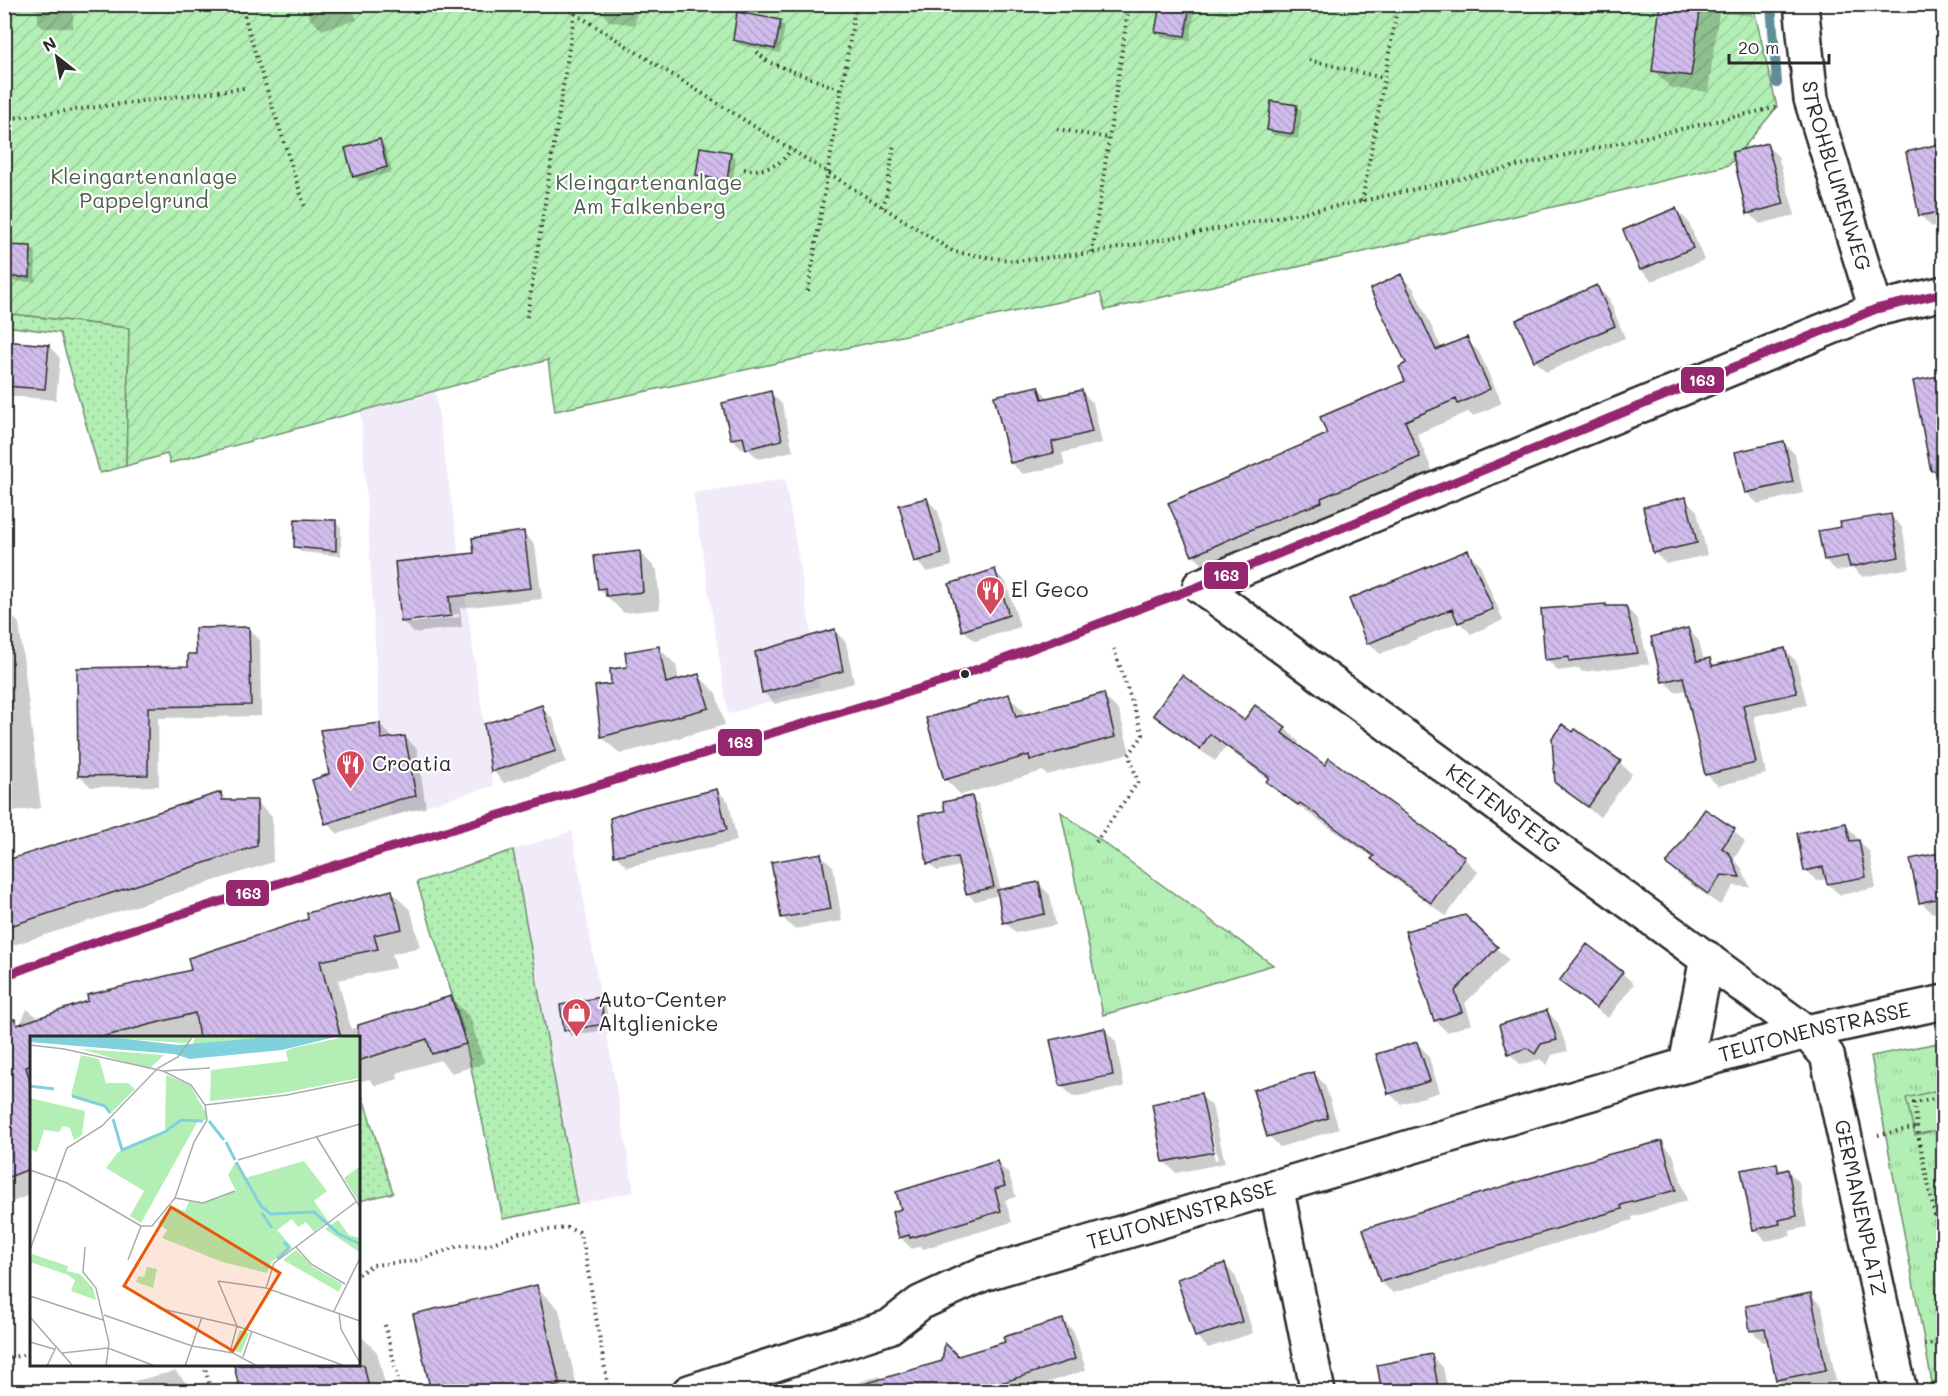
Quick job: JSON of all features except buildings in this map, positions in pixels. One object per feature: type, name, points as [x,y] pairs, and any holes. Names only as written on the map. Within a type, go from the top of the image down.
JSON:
[{"type":"street","name":"STROHBLUMENWEG","points":[[1801,4],[1811,99],[1876,309]]},
{"type":"street","points":[[1876,309],[1944,293]]},
{"type":"street","name":"KELTENSTEIG","points":[[1806,1032],[1200,586],[1876,309]]},
{"type":"street","name":"TEUTONENSTRASSE","points":[[1686,1065],[1707,958]]},
{"type":"street","name":"TEUTONENSTRASSE","points":[[689,1392],[889,1327],[920,1303],[983,1274],[1686,1065],[1806,1032],[1944,1002]]},
{"type":"street","name":"GERMANENPLATZ","points":[[1806,1032],[1827,1055],[1900,1392]]},
{"type":"street","points":[[1276,1186],[1318,1392]]},
{"type":"path","points":[[241,4],[305,207]]},
{"type":"path","points":[[560,4],[954,252],[1015,261],[1092,253],[1362,201],[1811,99]]},
{"type":"path","points":[[527,317],[576,4]]},
{"type":"path","points":[[808,291],[856,4]]},
{"type":"path","points":[[1092,253],[1130,4]]},
{"type":"path","points":[[1362,201],[1398,4]]},
{"type":"path","points":[[757,52],[768,62],[842,90]]},
{"type":"path","points":[[1309,60],[1383,78]]},
{"type":"path","points":[[4,119],[244,88]]},
{"type":"path","points":[[1057,129],[1108,138]]},
{"type":"path","points":[[882,207],[886,198],[894,143]]},
{"type":"path","points":[[744,169],[758,171],[770,168],[786,158],[791,149]]},
{"type":"path","points":[[1096,842],[1138,782],[1129,755],[1143,735],[1114,649]]},
{"type":"path","points":[[1944,1097],[1914,1104],[1944,1259]]},
{"type":"path","points":[[1876,1136],[1918,1126]]},
{"type":"path","points":[[1936,1224],[1944,1223]]},
{"type":"path","points":[[360,1273],[373,1265],[416,1261],[459,1246],[487,1245],[519,1233],[567,1228],[579,1232],[584,1248],[609,1392]]},
{"type":"path","points":[[385,1325],[401,1392]]},
{"type":"path","points":[[1916,1347],[1944,1342]]},
{"type":"path","points":[[4,1359],[30,1353]]},
{"type":"path","points":[[204,1366],[211,1392]]},
{"type":"shaded area","points":[[435,389],[493,786],[391,816],[382,760],[361,410]]},
{"type":"shaded area","points":[[785,479],[820,686],[728,714],[693,493]]},
{"type":"shaded area","name":"Auto-Center Altglienicke","points":[[572,831],[634,1192],[577,1204],[513,850]]},
{"type":"green space","name":"Kleingartenanlage Am Falkenberg","points":[[5,5],[1753,5],[1777,107],[1729,165],[1355,254],[1105,310],[1100,293],[555,411],[548,360],[170,463],[167,454],[126,466],[129,328],[5,313]]},
{"type":"green space","points":[[5,313],[129,328],[126,466],[100,473],[60,333],[5,326]]},
{"type":"green space","points":[[1061,812],[1273,965],[1103,1015]]},
{"type":"green space","points":[[513,850],[577,1204],[503,1219],[463,1030],[417,882]]},
{"type":"green space","points":[[1943,1042],[1943,1381],[1932,1383],[1871,1056]]},
{"type":"green space","points":[[360,1088],[393,1193],[360,1201]]},
{"type":"green space","points":[[1943,1089],[1943,1129],[1915,1135],[1906,1098]]},
{"type":"waterway","points":[[1771,4],[1777,83]]},
{"type":"transit line","name":"163","points":[[4,976],[118,934],[393,847],[945,681],[1200,586],[1876,309],[1944,293]]},
{"type":"place","name":"El Geco","points":[[990,616]]},
{"type":"place","name":"Croatia","points":[[351,790]]},
{"type":"place","name":"Auto-Center Altglienicke","points":[[577,1038]]},
{"type":"park label","name":"Kleingartenanlage Pappelgrund","points":[[144,189]]}]
